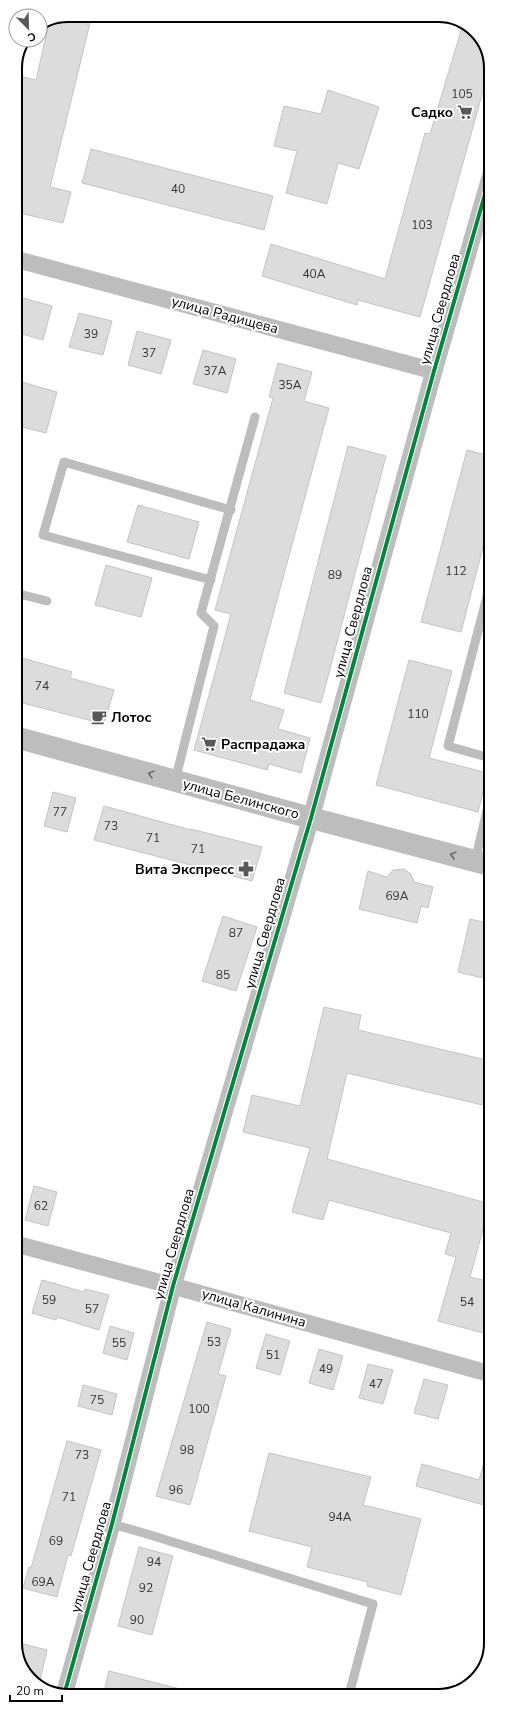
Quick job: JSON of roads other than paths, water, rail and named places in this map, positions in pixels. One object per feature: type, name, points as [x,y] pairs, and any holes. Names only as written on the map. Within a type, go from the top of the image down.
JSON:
[{"type":"street","name":"улица Свердлова","points":[[66,1689],[112,1524],[173,1286],[311,818],[434,371],[484,198]]},
{"type":"street","name":"улица Радищева","points":[[22,261],[434,371]]},
{"type":"street","name":"улица Белинского","points":[[22,739],[311,818],[483,863]]},
{"type":"street","name":"улица Калинина","points":[[22,1246],[484,1372]]},
{"type":"lane","points":[[175,781],[214,626],[202,613],[255,418]]},
{"type":"lane","points":[[211,580],[44,535],[64,462],[231,510]]},
{"type":"lane","points":[[22,595],[47,601]]},
{"type":"lane","points":[[484,608],[448,746],[484,756]]},
{"type":"lane","points":[[112,1524],[373,1604],[351,1689]]},
{"type":"place","name":"Садко","points":[[465,112]]},
{"type":"place","name":"Лотос","points":[[99,717]]},
{"type":"place","name":"Распрадажа","points":[[209,744]]},
{"type":"place","name":"Вита Экспресс","points":[[246,869]]}]
